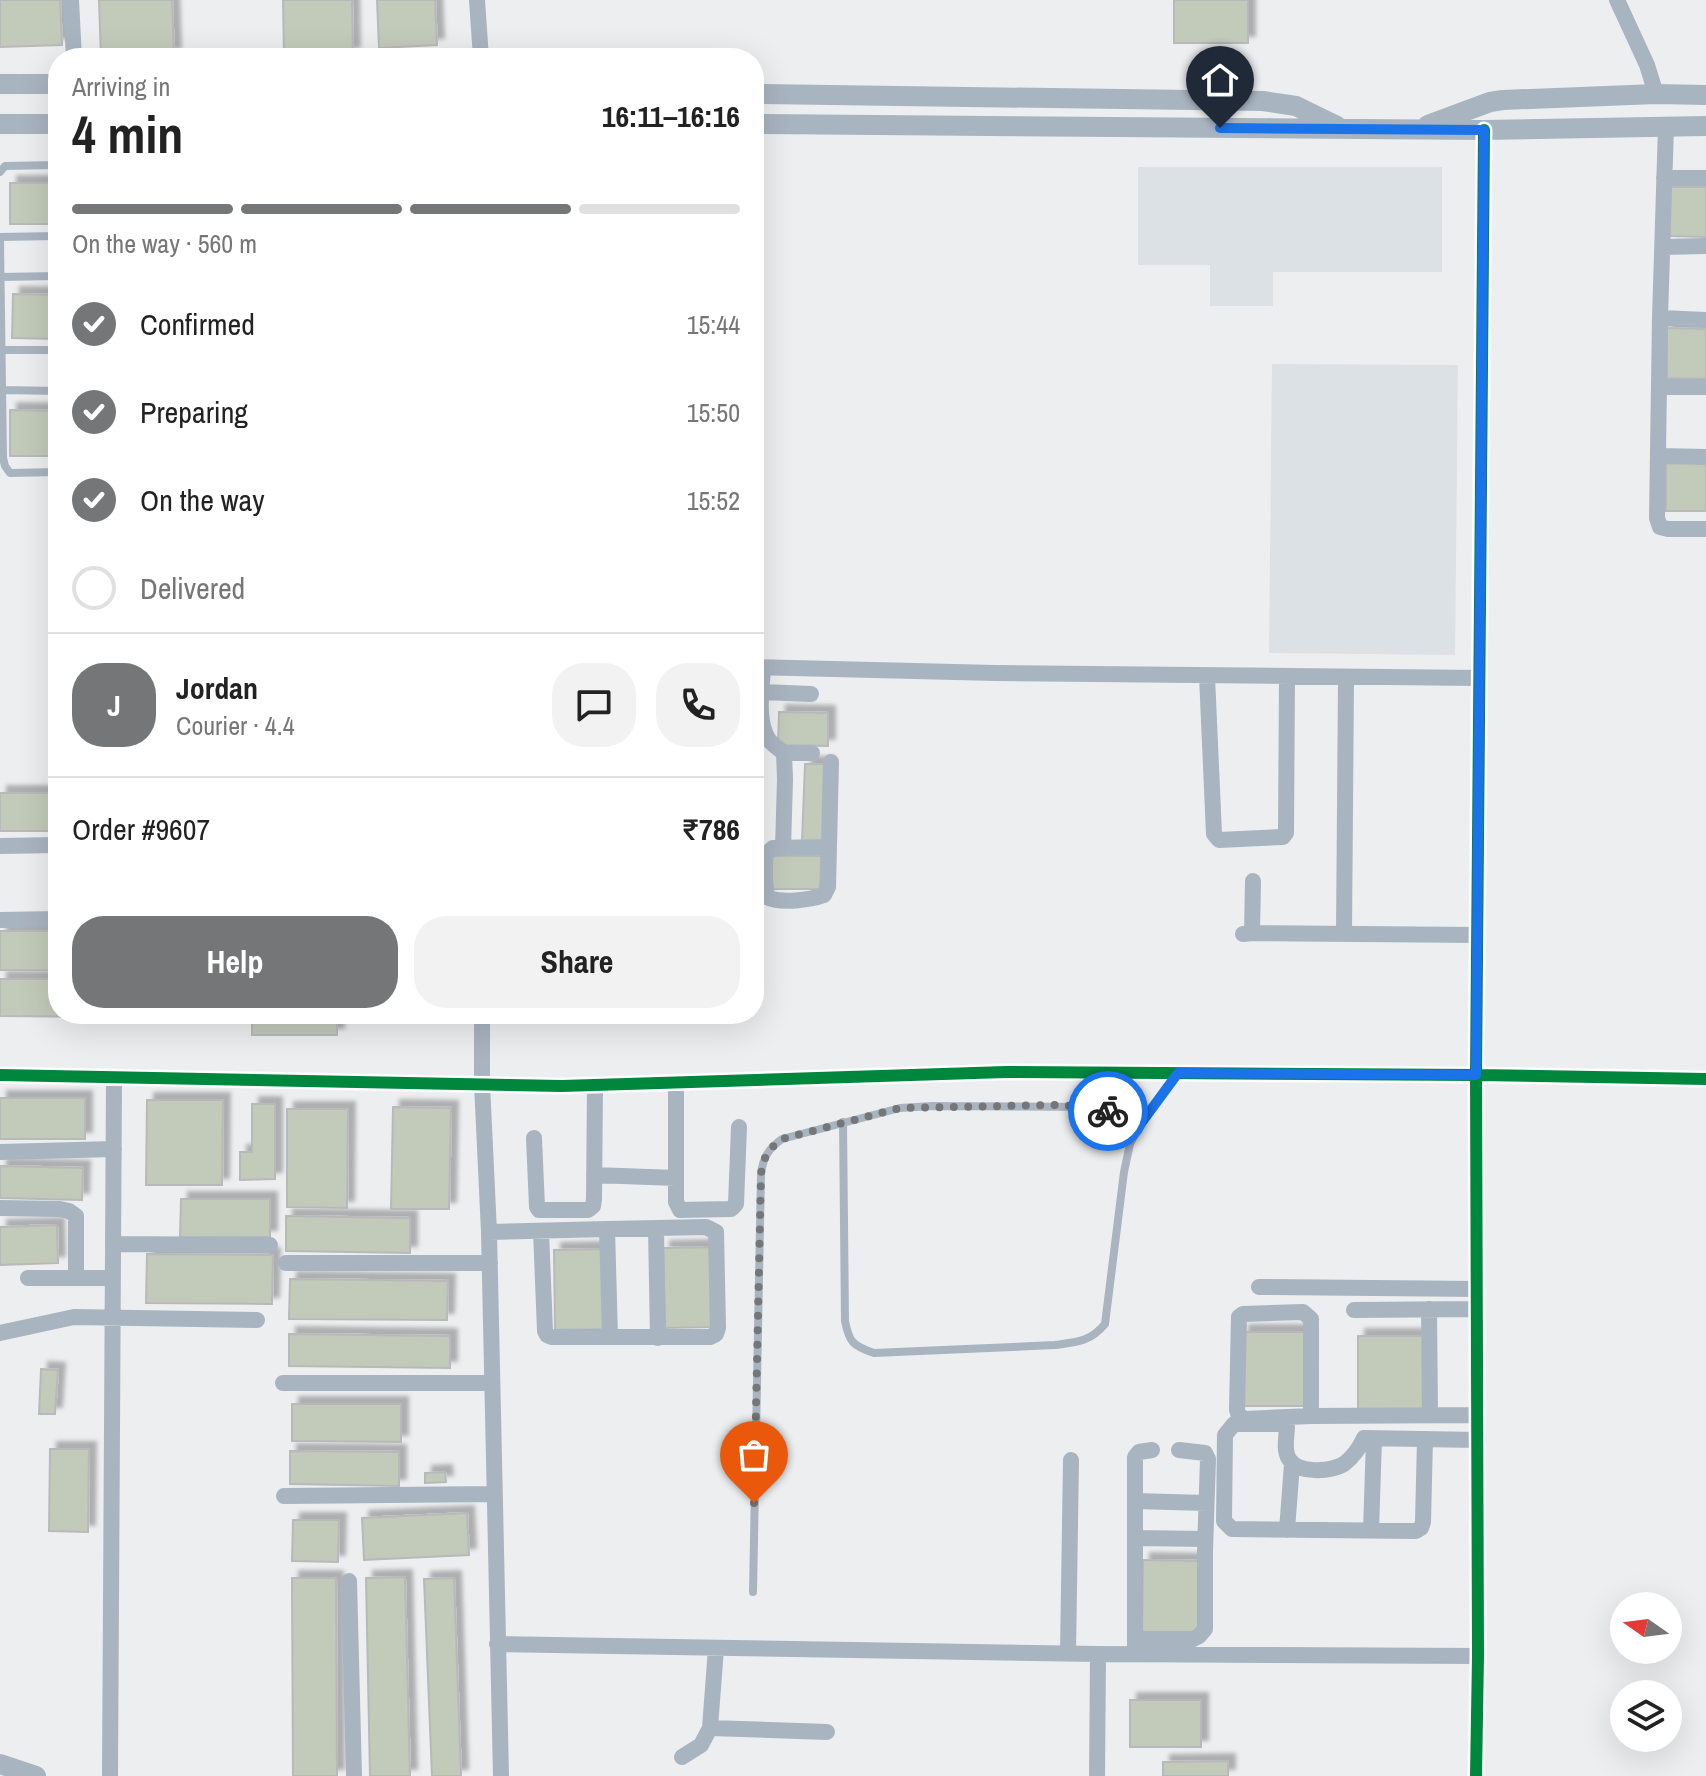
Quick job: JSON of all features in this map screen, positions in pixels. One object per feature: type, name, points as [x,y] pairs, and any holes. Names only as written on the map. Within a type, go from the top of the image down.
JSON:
[{"type":"street","points":[[71,0],[73,48]]},
{"type":"street","points":[[477,0],[480,48]]},
{"type":"street","points":[[1617,0],[1647,65],[1656,94]]},
{"type":"street","points":[[0,84],[48,84]]},
{"type":"street","points":[[764,94],[1263,101],[1296,106],[1345,129]]},
{"type":"street","points":[[1417,130],[1490,102],[1656,94],[1706,95]]},
{"type":"street","points":[[0,124],[48,124]]},
{"type":"street","points":[[764,124],[1417,130],[1706,126]]},
{"type":"street","points":[[1666,126],[1657,518],[1660,527],[1668,529],[1706,529]]},
{"type":"street","points":[[1476,1776],[1476,1075],[1484,130]]},
{"type":"street","points":[[1664,178],[1706,178]]},
{"type":"street","points":[[1663,247],[1706,246]]},
{"type":"street","points":[[1660,318],[1706,320]]},
{"type":"street","points":[[1660,387],[1706,387]]},
{"type":"street","points":[[1658,456],[1706,457]]},
{"type":"street","points":[[764,668],[1479,678]]},
{"type":"street","points":[[1207,676],[1214,834],[1219,840],[1283,837],[1286,833],[1287,677]]},
{"type":"street","points":[[1344,933],[1346,678]]},
{"type":"street","points":[[764,692],[811,694]]},
{"type":"street","points":[[764,726],[770,742],[784,753],[812,753]]},
{"type":"street","points":[[783,848],[784,753]]},
{"type":"street","points":[[828,847],[773,848],[765,855],[767,897],[773,900],[812,899],[824,895],[828,887],[831,762]]},
{"type":"street","points":[[0,846],[48,845]]},
{"type":"street","points":[[1253,881],[1247,933],[1477,935]]},
{"type":"street","points":[[0,920],[48,919]]},
{"type":"street","points":[[482,1024],[501,1776]]},
{"type":"street","points":[[0,1075],[595,1085],[1006,1072],[1706,1079]]},
{"type":"street","points":[[110,1776],[114,1078]]},
{"type":"street","points":[[676,1082],[676,1202],[680,1210],[734,1208],[739,1127]]},
{"type":"street","points":[[534,1138],[539,1210],[588,1210],[593,1206],[595,1085]]},
{"type":"street","points":[[0,1152],[114,1149]]},
{"type":"street","points":[[594,1175],[676,1178]]},
{"type":"street","points":[[0,1208],[60,1209],[76,1216],[76,1278]]},
{"type":"street","points":[[489,1232],[706,1227],[716,1232],[716,1334],[710,1337],[658,1338],[547,1335],[541,1231]]},
{"type":"street","points":[[656,1228],[658,1338]]},
{"type":"street","points":[[607,1229],[610,1337]]},
{"type":"street","points":[[113,1244],[270,1245]]},
{"type":"street","points":[[286,1263],[490,1263]]},
{"type":"street","points":[[28,1278],[113,1278]]},
{"type":"street","points":[[1259,1287],[1477,1289]]},
{"type":"street","points":[[1429,1309],[1430,1415]]},
{"type":"street","points":[[1354,1310],[1477,1309]]},
{"type":"street","points":[[1311,1416],[1311,1319],[1303,1312],[1243,1314],[1239,1317],[1237,1410],[1239,1416],[1245,1419],[1477,1415]]},
{"type":"street","points":[[0,1333],[74,1317],[257,1320]]},
{"type":"street","points":[[283,1383],[492,1383]]},
{"type":"street","points":[[1287,1530],[1292,1464],[1286,1454],[1287,1426],[1234,1424],[1225,1435],[1224,1521],[1232,1529],[1287,1530],[1371,1531],[1416,1531],[1423,1522],[1425,1439]]},
{"type":"street","points":[[1292,1464],[1308,1469],[1338,1467],[1354,1455],[1364,1438],[1478,1440]]},
{"type":"street","points":[[1371,1531],[1374,1439]]},
{"type":"street","points":[[1135,1647],[1135,1457],[1139,1452],[1152,1450]]},
{"type":"street","points":[[497,1644],[1098,1654],[1193,1639],[1205,1629],[1208,1459],[1205,1453],[1179,1450]]},
{"type":"street","points":[[1068,1654],[1071,1460]]},
{"type":"street","points":[[284,1496],[494,1494]]},
{"type":"street","points":[[1135,1501],[1206,1503]]},
{"type":"street","points":[[1135,1538],[1205,1539]]},
{"type":"street","points":[[349,1581],[354,1776]]},
{"type":"street","points":[[1135,1647],[1478,1656]]},
{"type":"street","points":[[682,1757],[701,1745],[710,1728],[716,1648]]},
{"type":"street","points":[[1097,1776],[1098,1654]]},
{"type":"street","points":[[710,1728],[827,1732]]},
{"type":"street","points":[[0,1764],[36,1776]]},
{"type":"lane","points":[[0,172],[5,166],[48,165]]},
{"type":"lane","points":[[48,237],[0,240],[3,458],[10,473],[48,472]]},
{"type":"lane","points":[[0,277],[48,276]]},
{"type":"lane","points":[[1,350],[48,350]]},
{"type":"lane","points":[[2,390],[48,391]]},
{"type":"lane","points":[[843,1122],[845,1321],[848,1337],[858,1348],[874,1353],[1079,1342],[1096,1335],[1105,1324],[1130,1144],[1139,1126],[1178,1073]]},
{"type":"lane","points":[[753,1592],[760,1190],[763,1159],[771,1147],[782,1139],[900,1108],[1092,1107],[1115,1112],[1139,1126]]},
{"type":"shaded area","points":[[1138,167],[1442,167],[1442,272],[1273,272],[1273,306],[1210,306],[1210,265],[1138,265]]},
{"type":"shaded area","points":[[1272,364],[1458,365],[1455,655],[1269,653]]},
{"type":"building","points":[[0,0],[60,0],[62,45],[0,47]]},
{"type":"building","points":[[99,0],[172,0],[174,48],[101,48]]},
{"type":"building","points":[[283,0],[352,0],[353,48],[284,48]]},
{"type":"building","points":[[377,0],[435,0],[437,45],[379,48]]},
{"type":"building","points":[[1174,0],[1248,0],[1248,43],[1174,43]]},
{"type":"building","points":[[10,183],[48,183],[48,224],[10,224]]},
{"type":"building","points":[[1669,187],[1706,187],[1706,237],[1668,236]]},
{"type":"building","points":[[13,294],[48,295],[48,339],[12,338]]},
{"type":"building","points":[[1667,328],[1706,329],[1706,379],[1667,378]]},
{"type":"building","points":[[10,410],[48,411],[48,456],[10,456]]},
{"type":"building","points":[[1666,461],[1706,462],[1706,511],[1666,511]]},
{"type":"building","points":[[779,712],[828,713],[828,746],[778,745]]},
{"type":"building","points":[[805,764],[827,764],[823,842],[802,841]]},
{"type":"building","points":[[0,793],[48,793],[48,831],[0,831]]},
{"type":"building","points":[[771,856],[821,856],[820,889],[771,889]]},
{"type":"building","points":[[0,931],[48,931],[48,970],[0,970]]},
{"type":"building","points":[[0,979],[48,979],[48,1016],[0,1016]]},
{"type":"building","points":[[252,1024],[337,1024],[337,1035],[252,1035]]},
{"type":"building","points":[[0,1098],[85,1098],[85,1139],[0,1139]]},
{"type":"building","points":[[147,1100],[223,1100],[222,1185],[146,1185]]},
{"type":"building","points":[[252,1104],[275,1104],[275,1179],[240,1180],[240,1152],[252,1152]]},
{"type":"building","points":[[393,1107],[451,1108],[449,1209],[391,1209]]},
{"type":"building","points":[[287,1109],[348,1109],[347,1208],[287,1207]]},
{"type":"building","points":[[0,1166],[83,1168],[82,1200],[0,1198]]},
{"type":"building","points":[[181,1199],[270,1199],[270,1237],[180,1237]]},
{"type":"building","points":[[286,1216],[410,1218],[410,1253],[286,1251]]},
{"type":"building","points":[[57,1225],[58,1263],[0,1265],[0,1227]]},
{"type":"building","points":[[712,1247],[714,1327],[665,1328],[663,1248]]},
{"type":"building","points":[[603,1249],[604,1329],[555,1330],[554,1250]]},
{"type":"building","points":[[147,1254],[273,1255],[272,1304],[146,1303]]},
{"type":"building","points":[[290,1279],[448,1281],[447,1320],[289,1319]]},
{"type":"building","points":[[1242,1332],[1307,1332],[1306,1406],[1241,1406]]},
{"type":"building","points":[[289,1334],[450,1336],[450,1368],[289,1366]]},
{"type":"building","points":[[1358,1336],[1423,1336],[1423,1411],[1358,1410]]},
{"type":"building","points":[[41,1369],[58,1370],[55,1414],[39,1414]]},
{"type":"building","points":[[292,1404],[401,1404],[401,1442],[292,1441]]},
{"type":"building","points":[[50,1449],[89,1449],[88,1532],[49,1531]]},
{"type":"building","points":[[290,1451],[399,1452],[399,1486],[290,1484]]},
{"type":"building","points":[[445,1472],[446,1482],[425,1483],[425,1473]]},
{"type":"building","points":[[467,1513],[469,1555],[364,1560],[362,1518]]},
{"type":"building","points":[[293,1520],[339,1520],[338,1562],[292,1561]]},
{"type":"building","points":[[1143,1560],[1200,1561],[1199,1634],[1142,1634]]},
{"type":"building","points":[[405,1577],[410,1776],[370,1776],[366,1578]]},
{"type":"building","points":[[292,1578],[336,1578],[337,1776],[293,1776]]},
{"type":"building","points":[[454,1578],[461,1776],[432,1776],[424,1579]]},
{"type":"building","points":[[1130,1700],[1201,1700],[1201,1747],[1130,1747]]},
{"type":"building","points":[[1228,1761],[1228,1776],[1163,1776],[1163,1762]]},
{"type":"cycle path","points":[[1476,1776],[1476,1075],[1484,130]]},
{"type":"cycle path","points":[[0,1075],[562,1086],[1006,1072],[1706,1079]]},
{"type":"way so far","points":[[754,1503],[761,1174],[763,1159],[771,1147],[782,1139],[900,1108],[1057,1105],[1108,1111]]},
{"type":"route","points":[[1108,1111],[1139,1126],[1178,1073],[1476,1075],[1484,130],[1220,128]]}]
